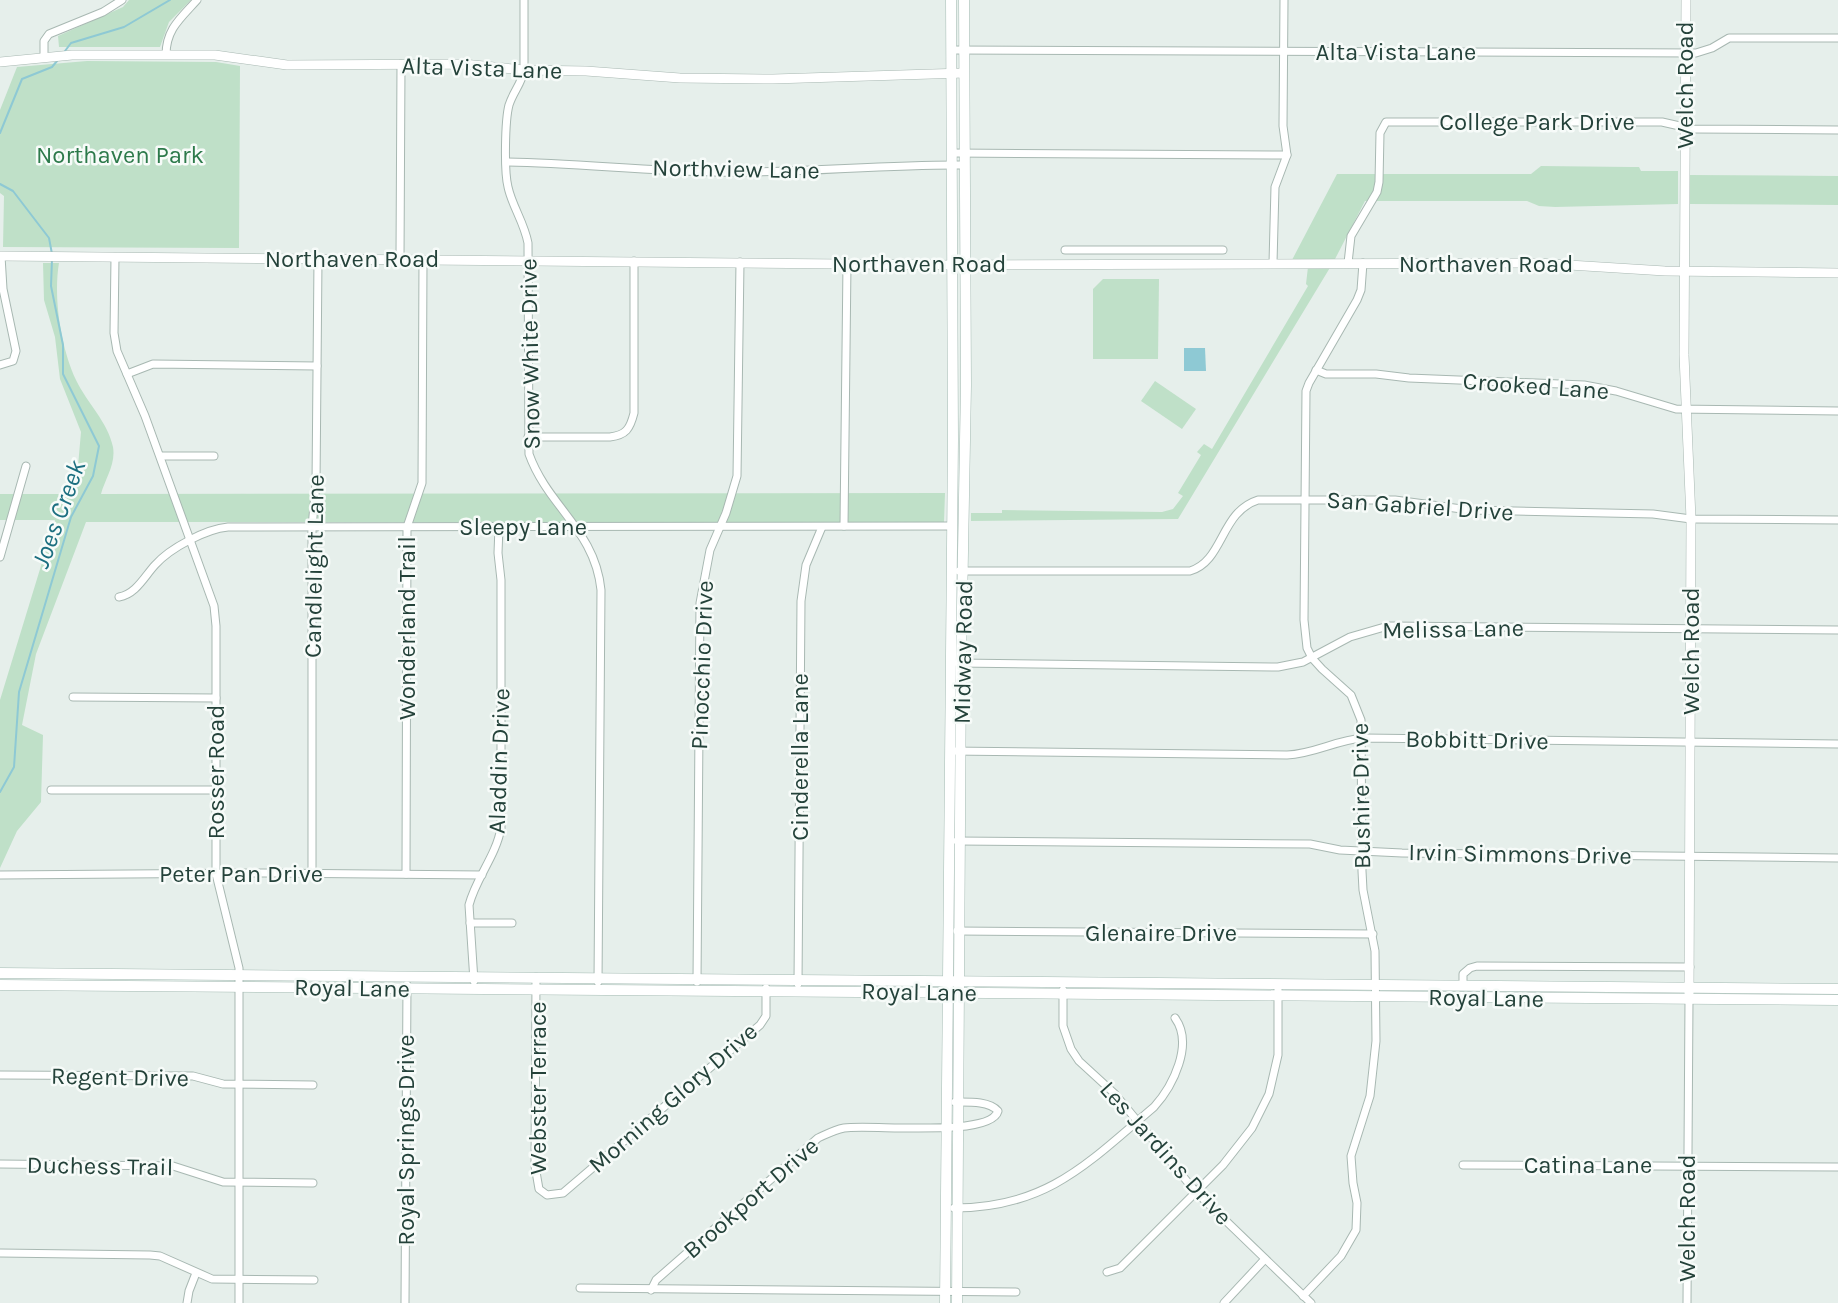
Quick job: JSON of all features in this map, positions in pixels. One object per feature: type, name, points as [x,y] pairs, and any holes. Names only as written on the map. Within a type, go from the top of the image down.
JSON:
[{"type":"main road","name":"Midway Road","points":[[951,0],[951,571],[961,841],[961,931],[954,981]]},
{"type":"main road","name":"Midway Road","points":[[956,663],[964,571],[964,0]]},
{"type":"main road","name":"Midway Road","points":[[956,751],[950,842],[949,931],[959,1102],[957,1297]]},
{"type":"main road","name":"Royal Lane","points":[[0,973],[598,978],[697,984],[766,992],[862,979],[1375,985],[1464,992],[1689,1000],[1838,1000]]},
{"type":"main road","points":[[862,979],[862,991]]},
{"type":"main road","name":"Royal Lane","points":[[0,985],[598,990],[766,980],[798,986],[862,991],[1375,997],[1464,992],[1689,988],[1838,989]]},
{"type":"main road","name":"Midway Road","points":[[945,1298],[947,1102],[954,993]]},
{"type":"street","points":[[166,55],[167,38],[171,28],[197,0]]},
{"type":"street","name":"Snow White Drive","points":[[524,0],[524,70],[523,78],[510,102],[507,162],[508,187],[526,229],[529,454],[536,472],[595,558],[601,590],[598,990]]},
{"type":"street","points":[[1273,263],[1275,187],[1287,155],[1283,126],[1284,0]]},
{"type":"street","name":"Welch Road","points":[[1686,0],[1686,410],[1691,520],[1687,1303]]},
{"type":"street","points":[[47,57],[44,41],[49,34],[103,12],[120,1]]},
{"type":"street","name":"Alta Vista Lane","points":[[951,50],[1686,53],[1704,51],[1729,38],[1838,38]]},
{"type":"street","name":"Alta Vista Lane","points":[[0,62],[72,55],[215,55],[288,65],[463,64],[680,78],[761,79],[964,72]]},
{"type":"street","points":[[400,259],[401,64]]},
{"type":"street","name":"College Park Drive","points":[[1348,263],[1351,236],[1377,192],[1380,133],[1386,122],[1662,122],[1685,128],[1838,130]]},
{"type":"street","points":[[952,153],[1287,155]]},
{"type":"street","name":"Northview Lane","points":[[507,162],[577,163],[712,172],[792,172],[965,165]]},
{"type":"street","points":[[1065,250],[1223,250]]},
{"type":"street","points":[[1097,264],[1098,250]]},
{"type":"street","points":[[1200,250],[1200,263]]},
{"type":"street","points":[[0,365],[13,361],[16,351],[3,289],[1,256]]},
{"type":"street","name":"Northaven Road","points":[[1,256],[952,265],[1537,263],[1685,271],[1838,273]]},
{"type":"street","name":"Rosser Road","points":[[115,257],[115,343],[161,456],[214,606],[215,874],[239,962],[240,975],[239,1303]]},
{"type":"street","name":"Candlelight Lane","points":[[312,873],[312,527],[317,484],[317,259]]},
{"type":"street","name":"Wonderland Trail","points":[[406,874],[407,527],[422,483],[424,260]]},
{"type":"street","points":[[528,437],[610,437],[621,435],[630,428],[634,414],[634,261]]},
{"type":"street","name":"Pinocchio Drive","points":[[697,984],[700,603],[706,565],[737,477],[740,262]]},
{"type":"street","points":[[844,526],[847,263]]},
{"type":"street","points":[[1312,657],[1305,637],[1306,391],[1361,290],[1363,263]]},
{"type":"street","points":[[127,374],[153,364],[317,366]]},
{"type":"street","name":"Crooked Lane","points":[[1316,370],[1326,374],[1376,374],[1409,378],[1584,385],[1686,410],[1838,411]]},
{"type":"street","points":[[161,456],[214,456]]},
{"type":"street","points":[[0,557],[26,466]]},
{"type":"street","name":"San Gabriel Drive","points":[[951,571],[1189,571],[1197,569],[1207,561],[1241,507],[1258,500],[1395,500],[1469,510],[1653,514],[1691,520],[1838,520]]},
{"type":"street","name":"Sleepy Lane","points":[[119,597],[133,592],[165,555],[216,528],[952,526]]},
{"type":"street","name":"Aladdin Drive","points":[[475,989],[469,905],[495,848],[501,828],[499,527]]},
{"type":"street","name":"Cinderella Lane","points":[[798,986],[801,601],[806,565],[822,527]]},
{"type":"street","name":"Melissa Lane","points":[[956,663],[1278,667],[1303,662],[1350,637],[1388,626],[1838,630]]},
{"type":"street","name":"Bushire Drive","points":[[1303,1296],[1341,1256],[1356,1230],[1357,1203],[1351,1156],[1370,1096],[1376,1041],[1375,951],[1363,890],[1361,720],[1351,695],[1312,657]]},
{"type":"street","points":[[73,696],[216,698]]},
{"type":"street","name":"Bobbitt Drive","points":[[956,751],[1287,755],[1311,752],[1349,739],[1363,738],[1838,744]]},
{"type":"street","points":[[51,790],[215,790]]},
{"type":"street","name":"Irvin Simmons Drive","points":[[950,842],[1310,844],[1340,850],[1402,853],[1838,858]]},
{"type":"street","name":"Peter Pan Drive","points":[[0,874],[482,874]]},
{"type":"street","points":[[470,923],[512,923]]},
{"type":"street","name":"Glenaire Drive","points":[[949,931],[1373,934]]},
{"type":"street","points":[[1464,992],[1463,974],[1477,966],[1689,967]]},
{"type":"street","name":"Royal Springs Drive","points":[[405,1303],[407,976]]},
{"type":"street","name":"Webster Terrace","points":[[536,977],[535,1166],[539,1189],[547,1195]]},
{"type":"street","name":"Morning Glory Drive","points":[[547,1195],[562,1193],[760,1025],[766,1016],[766,980]]},
{"type":"street","name":"Les Jardins Drive","points":[[1063,983],[1063,1026],[1071,1049],[1079,1061],[1115,1094],[1195,1191],[1311,1303]]},
{"type":"street","points":[[1107,1272],[1120,1268],[1237,1149],[1252,1128],[1269,1094],[1278,1055],[1278,984]]},
{"type":"street","points":[[946,1208],[996,1206],[1039,1193],[1071,1175],[1137,1121],[1165,1096],[1177,1070],[1182,1034],[1175,1018]]},
{"type":"street","name":"Regent Drive","points":[[0,1075],[193,1076],[214,1083],[240,1085],[313,1085]]},
{"type":"street","points":[[947,1102],[959,1102]]},
{"type":"street","name":"Brookport Drive","points":[[650,1290],[656,1280],[818,1138],[845,1128],[936,1129],[959,1126],[995,1119],[998,1111],[993,1106],[959,1102]]},
{"type":"street","name":"Duchess Trail","points":[[0,1164],[173,1166],[215,1181],[313,1183]]},
{"type":"street","name":"Catina Lane","points":[[1463,1165],[1838,1167]]},
{"type":"street","points":[[0,1253],[150,1255],[173,1261],[212,1279],[314,1280]]},
{"type":"street","points":[[1224,1303],[1265,1259]]},
{"type":"street","points":[[187,1303],[196,1273]]},
{"type":"street","points":[[580,1288],[945,1298],[1016,1292]]},
{"type":"green space","points":[[129,0],[191,0],[169,22],[160,47],[59,47],[58,36],[123,7]]},
{"type":"green space","name":"Northaven Park","points":[[87,61],[216,62],[240,66],[239,248],[3,247],[4,196],[0,193],[0,110],[17,67]]},
{"type":"green space","points":[[1541,166],[1639,167],[1641,171],[1678,171],[1678,204],[1555,207],[1539,206],[1527,201],[1365,201],[1334,261],[1292,260],[1337,174],[1531,174]]},
{"type":"green space","points":[[1690,175],[1838,176],[1838,205],[1690,204]]},
{"type":"green space","points":[[43,263],[59,263],[58,307],[66,353],[76,380],[107,429],[113,447],[112,465],[101,494],[945,493],[944,522],[86,522],[36,654],[22,725],[43,735],[41,802],[17,831],[0,868],[0,700],[55,520],[0,520],[0,494],[67,494],[78,466],[81,432],[60,379],[55,337],[44,300]]},
{"type":"green space","points":[[1331,266],[1178,519],[971,521],[971,513],[1002,513],[1002,510],[1162,512],[1173,509],[1183,496],[1178,493],[1201,455],[1197,452],[1204,444],[1212,449],[1308,286],[1308,267]]},
{"type":"green space","points":[[1103,279],[1159,279],[1158,359],[1093,359],[1093,289]]},
{"type":"green space","points":[[1155,381],[1196,409],[1182,429],[1141,401]]},
{"type":"water","points":[[1184,348],[1205,348],[1206,371],[1184,371]]},
{"type":"waterway","name":"Joes Creek","points":[[65,51],[71,43],[124,27],[170,0]]},
{"type":"waterway","name":"Joes Creek","points":[[0,133],[22,79],[52,67],[57,61]]},
{"type":"waterway","name":"Joes Creek","points":[[0,184],[13,191],[49,238],[52,254]]},
{"type":"waterway","name":"Joes Creek","points":[[0,792],[14,767],[19,692],[71,517],[93,476],[99,446],[63,374],[63,345],[51,286],[52,259]]}]
